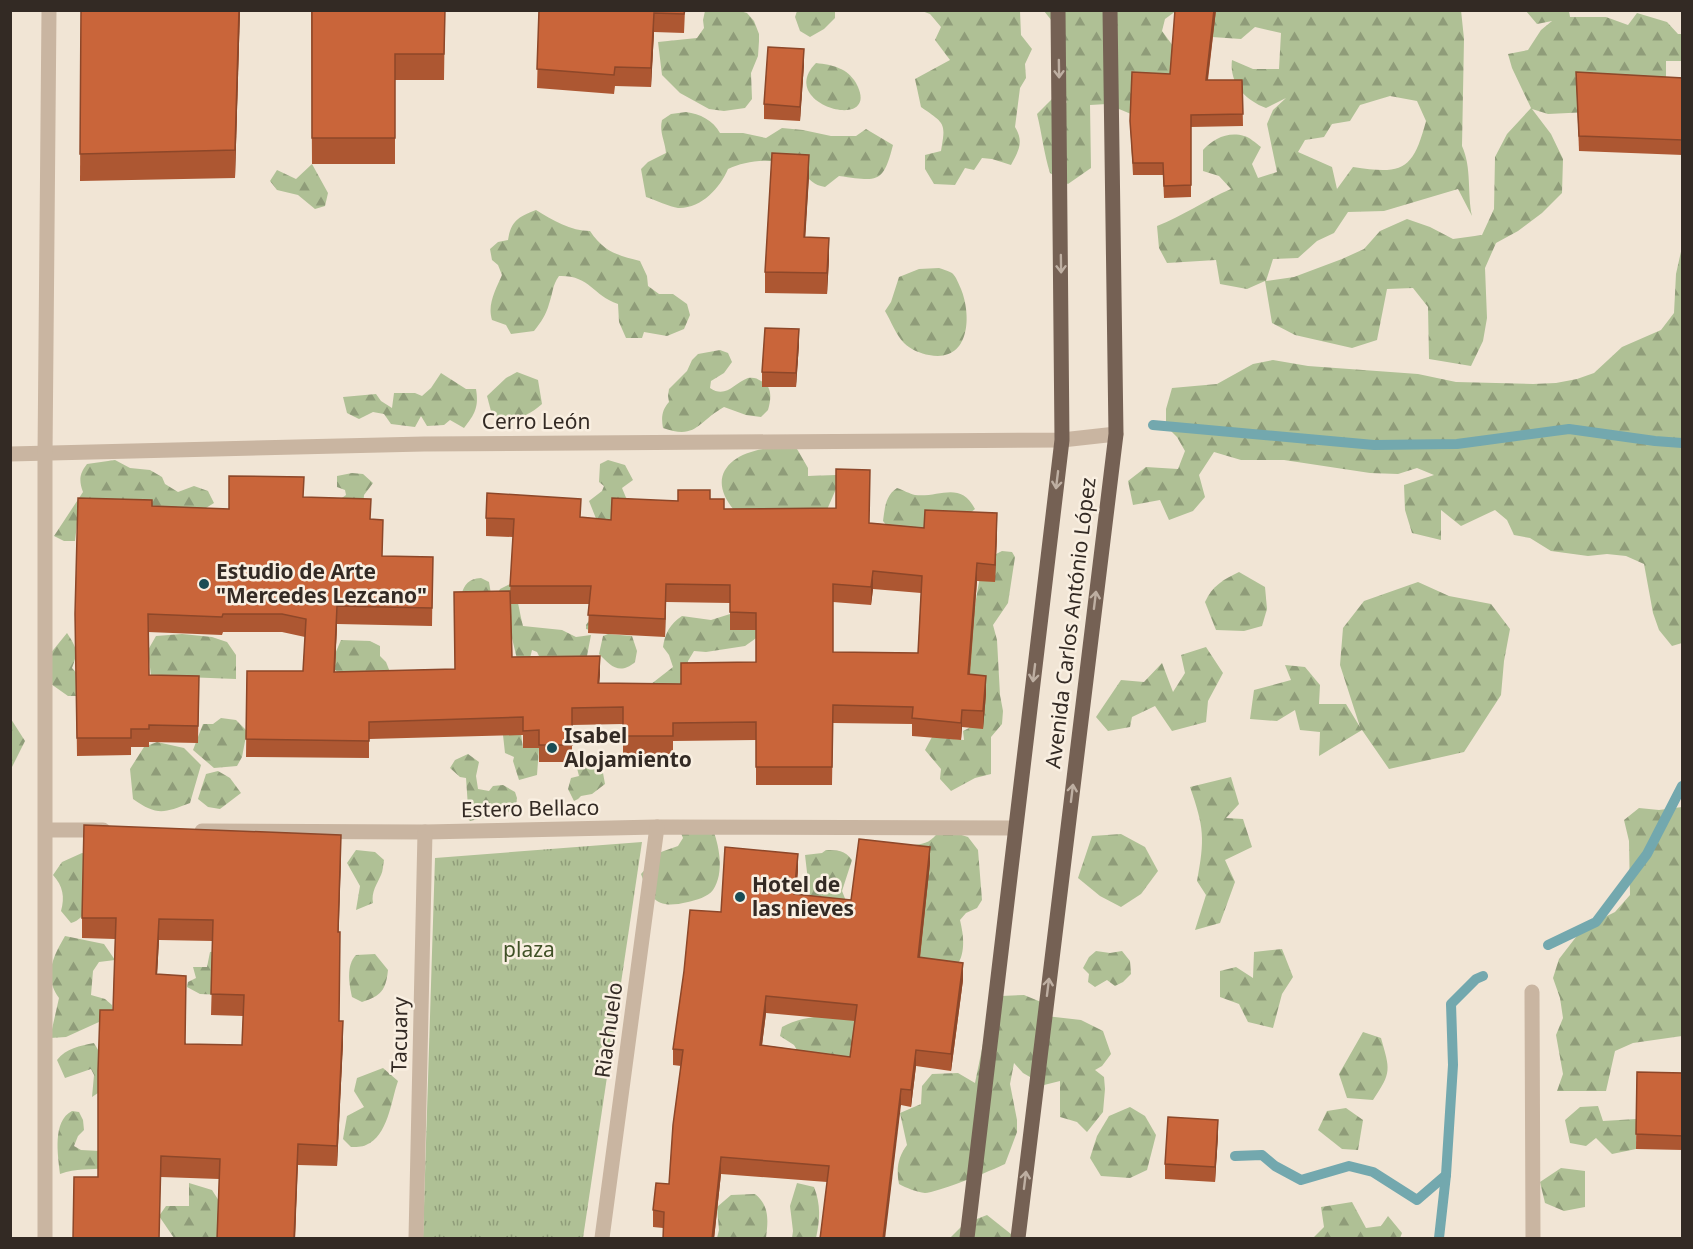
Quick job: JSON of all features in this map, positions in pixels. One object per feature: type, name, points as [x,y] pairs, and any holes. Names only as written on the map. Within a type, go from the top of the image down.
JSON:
[{"type":"main road","name":"Avenida Carlos António López","points":[[967,1239],[1062,440],[1058,10]]},
{"type":"main road","name":"Avenida Carlos António López","points":[[1018,1239],[1116,434],[1110,10]]},
{"type":"street","points":[[45,1239],[45,454],[49,10]]},
{"type":"street","name":"Cerro León","points":[[10,454],[424,444],[1062,440],[1116,434]]},
{"type":"street","name":"Estero Bellaco","points":[[189,830],[425,832],[657,827],[1015,828]]},
{"type":"street","name":"Riachuelo","points":[[602,1239],[657,827]]},
{"type":"street","points":[[46,830],[117,830]]},
{"type":"street","name":"Tacuary","points":[[416,1239],[425,832]]},
{"type":"street","points":[[1532,992],[1533,1239]]},
{"type":"green space","points":[[1461,10],[1464,39],[1462,146],[1467,163],[1472,216],[1458,189],[1384,211],[1348,212],[1334,233],[1317,241],[1298,258],[1273,259],[1266,281],[1294,277],[1342,259],[1364,249],[1380,231],[1407,219],[1430,227],[1453,239],[1482,235],[1494,209],[1495,157],[1507,134],[1531,108],[1512,68],[1508,54],[1528,50],[1541,30],[1552,21],[1537,24],[1526,11],[1569,11],[1570,17],[1606,17],[1628,25],[1637,13],[1667,22],[1678,34],[1682,34],[1682,61],[1666,61],[1666,80],[1589,112],[1548,114],[1532,109],[1551,134],[1563,159],[1562,193],[1542,213],[1518,231],[1496,243],[1485,268],[1487,318],[1483,341],[1471,366],[1429,359],[1428,307],[1413,288],[1387,289],[1377,340],[1352,348],[1295,335],[1272,323],[1265,281],[1247,289],[1220,284],[1216,260],[1167,263],[1159,248],[1157,226],[1231,189],[1219,176],[1203,171],[1203,150],[1207,146],[1227,135],[1246,137],[1261,147],[1252,164],[1258,178],[1277,172],[1267,124],[1273,110],[1286,98],[1266,108],[1258,105],[1240,90],[1233,76],[1232,60],[1253,69],[1279,69],[1281,33],[1255,27],[1241,39],[1212,37],[1202,11]],"holes":[[[1390,96],[1417,101],[1426,121],[1421,137],[1410,159],[1395,169],[1353,167],[1337,189],[1332,167],[1298,152],[1305,140],[1324,137],[1332,124],[1350,121],[1360,105]]]},
{"type":"green space","points":[[705,11],[740,11],[747,13],[754,21],[759,34],[758,56],[751,73],[752,99],[745,108],[724,111],[709,109],[680,93],[662,75],[658,42],[697,38],[704,28]]},
{"type":"green space","points":[[797,11],[835,11],[835,18],[824,29],[810,37],[800,31],[795,17]]},
{"type":"green space","points":[[922,11],[1020,11],[1021,35],[1032,49],[1025,64],[1026,78],[1020,88],[1015,127],[1020,142],[1011,165],[982,158],[974,170],[965,168],[955,185],[934,184],[925,169],[925,155],[941,151],[943,129],[935,117],[921,107],[915,79],[950,60],[935,40],[941,27],[930,14]]},
{"type":"green space","points":[[1044,11],[1176,11],[1165,19],[1162,31],[1173,46],[1181,86],[1131,114],[1107,104],[1090,105],[1091,168],[1068,184],[1050,173],[1037,114],[1057,94],[1067,103],[1057,76],[1056,26]]},
{"type":"green space","points":[[816,63],[839,68],[852,78],[861,99],[856,107],[845,110],[831,108],[818,101],[808,91],[807,78]]},
{"type":"green space","points":[[686,112],[706,118],[720,133],[743,133],[766,138],[782,128],[831,136],[856,136],[866,129],[893,145],[882,174],[870,179],[839,176],[825,187],[785,163],[755,161],[728,169],[709,196],[694,205],[678,208],[646,197],[641,169],[648,162],[666,153],[662,120],[671,114]]},
{"type":"green space","points":[[312,164],[328,193],[325,206],[315,209],[298,195],[277,190],[270,181],[277,170],[296,179]]},
{"type":"green space","points":[[536,210],[569,227],[590,231],[600,244],[612,252],[640,261],[647,276],[648,286],[659,294],[673,294],[687,304],[690,315],[684,329],[667,336],[644,332],[642,338],[626,338],[619,322],[618,304],[578,279],[559,276],[546,312],[534,331],[511,334],[506,325],[492,320],[491,302],[502,275],[498,265],[492,260],[490,249],[498,242],[508,240],[516,220]]},
{"type":"green space","points":[[1682,247],[1682,643],[1672,646],[1659,630],[1653,613],[1644,564],[1626,556],[1607,554],[1588,556],[1551,551],[1530,538],[1514,535],[1507,520],[1495,510],[1461,526],[1441,510],[1441,540],[1412,533],[1405,510],[1404,485],[1434,475],[1417,468],[1398,474],[1370,473],[1284,460],[1241,460],[1214,452],[1199,475],[1205,497],[1193,511],[1169,520],[1160,500],[1133,505],[1128,481],[1146,467],[1178,469],[1185,451],[1177,437],[1166,426],[1166,409],[1172,388],[1217,384],[1253,364],[1273,360],[1308,366],[1418,374],[1456,382],[1533,384],[1577,379],[1594,373],[1622,347],[1661,330],[1674,313],[1676,274]]},
{"type":"green space","points":[[939,268],[955,276],[964,300],[967,324],[960,345],[953,352],[943,356],[923,354],[906,345],[898,336],[885,311],[891,302],[899,277],[919,269]]},
{"type":"green space","points":[[720,350],[728,353],[732,362],[724,373],[711,381],[710,388],[721,392],[748,378],[756,378],[768,386],[770,397],[768,410],[761,417],[746,415],[724,407],[690,431],[663,428],[662,420],[669,402],[669,389],[687,371],[698,354]]},
{"type":"green space","points":[[517,372],[538,380],[542,404],[518,418],[505,419],[492,415],[487,396],[506,378]]},
{"type":"green space","points":[[441,373],[466,389],[476,389],[475,410],[464,428],[450,420],[444,425],[427,426],[421,416],[415,427],[391,424],[384,414],[373,412],[359,419],[347,413],[343,397],[376,394],[381,401],[392,408],[394,393],[415,393],[422,396],[431,388]]},
{"type":"green space","points":[[763,449],[797,449],[808,468],[808,476],[836,475],[836,489],[826,512],[734,510],[722,488],[725,470],[731,462],[740,457]]},
{"type":"green space","points":[[115,460],[130,468],[150,470],[162,477],[165,484],[178,492],[194,486],[208,491],[214,503],[198,513],[78,516],[75,541],[64,541],[54,536],[83,492],[80,478],[87,464]]},
{"type":"green space","points":[[608,460],[625,465],[633,480],[622,488],[627,500],[597,632],[586,629],[586,625],[593,615],[607,546],[589,501],[602,491],[604,486],[599,482],[600,464]]},
{"type":"green space","points":[[352,473],[363,474],[373,483],[364,495],[363,507],[339,500],[346,495],[345,490],[337,487],[337,476]]},
{"type":"green space","points":[[897,488],[915,495],[956,493],[969,500],[975,509],[964,518],[924,535],[887,526],[883,521],[886,503]]},
{"type":"green space","points":[[1002,551],[1012,552],[1015,557],[1008,603],[993,625],[997,640],[1002,724],[991,737],[991,774],[975,778],[951,791],[940,779],[941,769],[925,750],[932,737],[964,740],[963,731],[969,728],[970,652],[980,577],[995,577],[996,554]]},
{"type":"green space","points":[[1239,572],[1265,587],[1267,609],[1262,626],[1244,631],[1216,630],[1205,602],[1219,584]]},
{"type":"green space","points":[[481,578],[489,582],[491,594],[498,593],[500,589],[512,583],[523,626],[562,630],[576,637],[591,635],[586,661],[552,665],[532,650],[530,658],[517,659],[511,634],[461,595],[468,583]]},
{"type":"green space","points":[[1418,582],[1449,596],[1491,604],[1510,629],[1501,695],[1464,752],[1389,769],[1362,730],[1319,756],[1320,732],[1300,730],[1295,710],[1277,721],[1250,719],[1254,690],[1291,680],[1285,665],[1305,667],[1320,685],[1319,704],[1346,704],[1360,727],[1340,665],[1343,628],[1364,601]]},
{"type":"green space","points":[[746,609],[769,629],[745,646],[706,652],[694,651],[688,661],[687,694],[646,688],[673,667],[663,647],[665,637],[674,622],[682,616],[711,620]]},
{"type":"green space","points":[[67,633],[76,649],[72,668],[81,678],[85,696],[68,696],[51,684],[50,654]]},
{"type":"green space","points":[[182,634],[212,637],[227,642],[236,655],[236,679],[185,677],[152,684],[148,650],[156,636]]},
{"type":"green space","points":[[608,634],[632,636],[637,651],[635,662],[619,669],[599,654],[603,636]]},
{"type":"green space","points":[[341,640],[370,641],[380,646],[380,656],[386,662],[390,672],[345,677],[335,670],[335,654]]},
{"type":"green space","points":[[1206,647],[1223,673],[1208,701],[1206,722],[1172,731],[1155,706],[1132,717],[1130,727],[1108,731],[1096,717],[1121,680],[1144,682],[1162,663],[1173,692],[1185,673],[1181,655]]},
{"type":"green space","points":[[221,718],[236,720],[247,731],[242,757],[237,766],[214,768],[193,750],[203,724],[213,724]]},
{"type":"green space","points":[[11,719],[25,741],[11,769]]},
{"type":"green space","points":[[520,727],[523,748],[539,748],[537,775],[519,780],[513,761],[514,757],[505,753],[503,735]]},
{"type":"green space","points":[[157,742],[184,748],[201,765],[190,803],[167,811],[148,808],[133,799],[130,769],[144,747]]},
{"type":"green space","points":[[468,754],[479,762],[476,776],[478,789],[489,791],[493,786],[503,785],[515,792],[517,798],[515,810],[470,821],[462,812],[468,807],[466,778],[460,777],[450,768],[455,760]]},
{"type":"green space","points":[[592,765],[603,773],[605,784],[592,794],[581,796],[574,801],[568,789],[571,778],[579,776],[577,768]]},
{"type":"green space","points":[[218,771],[230,778],[241,793],[220,809],[208,807],[198,799],[206,774]]},
{"type":"green space","points":[[1231,777],[1239,804],[1226,818],[1243,819],[1252,847],[1225,860],[1235,882],[1220,923],[1195,930],[1206,895],[1197,881],[1202,833],[1190,787]]},
{"type":"green space","points":[[1682,807],[1682,1036],[1633,1043],[1615,1051],[1606,1091],[1557,1091],[1563,1074],[1556,1035],[1563,1018],[1560,998],[1553,978],[1559,959],[1583,928],[1615,912],[1630,895],[1629,841],[1624,820],[1639,808],[1659,810]]},
{"type":"green space","points":[[712,827],[719,850],[720,867],[713,890],[698,899],[678,904],[663,904],[657,901],[648,891],[641,874],[661,852],[678,846],[683,838],[680,831]]},
{"type":"green space","points":[[939,831],[968,837],[978,850],[982,900],[977,908],[966,913],[960,920],[963,946],[959,963],[955,968],[910,971],[914,845],[928,841]]},
{"type":"green space","points":[[1121,834],[1145,847],[1158,871],[1141,894],[1121,907],[1100,896],[1078,878],[1092,836]]},
{"type":"green space","name":"plaza","points":[[642,842],[583,1238],[423,1238],[435,858]]},
{"type":"green space","points":[[356,850],[375,852],[384,860],[373,903],[356,910],[360,886],[347,863]]},
{"type":"green space","points":[[826,850],[840,851],[852,860],[842,891],[846,901],[810,898],[805,855],[822,853]]},
{"type":"green space","points":[[82,853],[100,857],[89,881],[82,888],[86,904],[84,913],[77,921],[71,923],[61,911],[62,892],[53,875],[62,862]]},
{"type":"green space","points":[[65,936],[104,944],[115,960],[99,962],[93,971],[91,995],[105,999],[112,1005],[113,1020],[99,1022],[66,1037],[50,1038],[59,998],[52,982],[52,967]]},
{"type":"green space","points":[[1282,949],[1293,977],[1282,994],[1273,1028],[1248,1022],[1239,1004],[1220,997],[1220,971],[1236,967],[1253,978],[1254,952]]},
{"type":"green space","points":[[219,951],[224,995],[200,994],[187,987],[188,982],[196,978],[193,967],[207,967],[210,952]]},
{"type":"green space","points":[[1096,951],[1110,953],[1122,951],[1130,961],[1131,974],[1115,986],[1107,980],[1095,987],[1088,982],[1089,974],[1083,968],[1089,957]]},
{"type":"green space","points":[[375,954],[388,970],[386,983],[378,995],[362,1002],[352,997],[349,981],[351,964],[356,955]]},
{"type":"green space","points":[[1024,995],[1041,1002],[1046,1016],[1081,1020],[1103,1031],[1111,1054],[1102,1066],[1095,1070],[1104,1077],[1103,1112],[1087,1132],[1077,1122],[1060,1117],[1060,1081],[1044,1085],[1023,1073],[1014,1063],[1010,1084],[1017,1132],[1005,1164],[931,1192],[919,1192],[899,1184],[899,1163],[907,1145],[900,1113],[921,1104],[922,1086],[932,1074],[958,1073],[975,1083],[991,1005],[1001,996]]},
{"type":"green space","points":[[858,1015],[852,1099],[798,1052],[794,1045],[780,1036],[782,1027],[800,1020],[819,1016]]},
{"type":"green space","points":[[1363,1032],[1381,1038],[1386,1057],[1386,1077],[1373,1100],[1347,1098],[1339,1074]]},
{"type":"green space","points":[[94,1043],[101,1055],[98,1093],[92,1097],[94,1075],[91,1069],[65,1078],[57,1060],[69,1050]]},
{"type":"green space","points":[[383,1068],[398,1081],[388,1117],[373,1140],[364,1146],[351,1147],[343,1139],[347,1116],[364,1107],[354,1091],[357,1078]]},
{"type":"green space","points":[[1598,1106],[1603,1121],[1636,1119],[1636,1149],[1612,1154],[1596,1138],[1586,1146],[1570,1143],[1565,1120],[1580,1107]]},
{"type":"green space","points":[[1130,1107],[1145,1116],[1156,1135],[1147,1170],[1130,1178],[1101,1176],[1090,1158],[1097,1136],[1109,1116]]},
{"type":"green space","points":[[1346,1108],[1363,1120],[1358,1150],[1342,1149],[1318,1130],[1327,1111]]},
{"type":"green space","points":[[72,1111],[79,1112],[84,1130],[78,1136],[74,1146],[81,1150],[100,1151],[107,1168],[60,1174],[59,1130],[61,1122]]},
{"type":"green space","points":[[1561,1168],[1585,1171],[1585,1207],[1564,1211],[1545,1203],[1540,1182]]},
{"type":"green space","points":[[189,1183],[212,1190],[219,1201],[224,1238],[174,1238],[159,1216],[166,1206],[189,1206]]},
{"type":"green space","points":[[797,1183],[814,1187],[819,1212],[816,1238],[792,1238],[790,1206]]},
{"type":"green space","points":[[755,1194],[766,1209],[766,1238],[717,1238],[719,1230],[717,1207],[731,1195]]},
{"type":"green space","points":[[1352,1202],[1366,1228],[1381,1226],[1388,1216],[1402,1233],[1400,1238],[1313,1238],[1324,1227],[1321,1207]]},
{"type":"green space","points":[[987,1215],[1016,1238],[950,1238],[964,1224]]},
{"type":"building","points":[[81,10],[239,10],[235,150],[80,154]]},
{"type":"building","points":[[312,10],[445,10],[444,54],[395,54],[395,138],[312,138]]},
{"type":"building","points":[[539,10],[685,10],[684,14],[654,13],[651,68],[615,67],[614,75],[537,69]]},
{"type":"building","points":[[1175,10],[1214,10],[1206,80],[1242,80],[1243,114],[1191,115],[1191,185],[1164,186],[1163,163],[1133,163],[1130,121],[1132,72],[1170,74]]},
{"type":"building","points":[[768,47],[804,49],[800,107],[764,104]]},
{"type":"building","points":[[1576,72],[1683,78],[1683,140],[1579,136]]},
{"type":"building","points":[[772,153],[809,155],[804,237],[829,238],[827,273],[765,272]]},
{"type":"building","points":[[765,328],[799,329],[796,373],[762,372]]},
{"type":"building","points":[[836,469],[870,470],[869,523],[924,528],[925,510],[997,513],[995,565],[977,563],[968,674],[986,676],[983,711],[962,710],[961,723],[912,718],[913,707],[833,705],[832,767],[756,767],[756,722],[673,723],[673,736],[623,736],[623,707],[572,708],[572,745],[539,745],[539,730],[523,731],[523,717],[369,722],[369,741],[246,739],[247,671],[303,671],[306,619],[282,614],[223,614],[222,617],[148,614],[149,675],[199,676],[198,726],[149,725],[149,729],[131,729],[131,738],[77,738],[75,614],[78,498],[152,500],[152,506],[229,509],[229,476],[304,477],[303,497],[371,499],[370,519],[383,520],[382,556],[433,557],[432,608],[337,606],[334,672],[455,669],[454,592],[510,591],[512,657],[600,656],[598,683],[681,684],[681,663],[756,662],[756,613],[730,612],[730,585],[666,584],[665,619],[588,615],[591,586],[510,586],[514,519],[486,518],[487,493],[581,499],[580,517],[611,520],[612,498],[678,501],[678,490],[710,490],[710,499],[724,499],[724,509],[836,508]],"holes":[[[873,571],[922,576],[918,653],[833,652],[833,584],[871,587]]]},
{"type":"building","points":[[84,825],[341,835],[338,932],[340,932],[339,1021],[343,1021],[337,1146],[298,1144],[294,1239],[217,1239],[220,1159],[161,1156],[159,1239],[73,1239],[74,1177],[98,1177],[100,1010],[113,1010],[116,918],[82,918]],"holes":[[[159,919],[213,920],[211,994],[244,995],[242,1045],[185,1044],[186,976],[156,974]]]},
{"type":"building","points":[[859,839],[930,847],[918,957],[963,963],[951,1054],[916,1050],[911,1090],[901,1089],[883,1239],[820,1239],[829,1166],[721,1157],[712,1239],[663,1239],[664,1212],[653,1210],[656,1183],[669,1184],[673,1125],[683,1050],[673,1049],[690,910],[721,912],[725,847],[798,854],[794,894],[851,900]],"holes":[[[766,996],[857,1005],[850,1057],[760,1045]]]},
{"type":"building","points":[[1637,1072],[1683,1073],[1683,1136],[1636,1134]]},
{"type":"building","points":[[1168,1117],[1218,1120],[1215,1167],[1165,1164]]},
{"type":"waterway","points":[[1153,425],[1374,445],[1457,444],[1569,429],[1682,443]]},
{"type":"waterway","points":[[1548,945],[1596,922],[1647,854],[1682,786]]},
{"type":"waterway","points":[[1235,1156],[1262,1155],[1275,1166],[1301,1180],[1349,1166],[1373,1172],[1417,1200],[1446,1175],[1453,1065],[1451,1004],[1476,979],[1483,976]]},
{"type":"waterway","points":[[1439,1238],[1446,1175]]},
{"type":"place","name":"Estudio de Arte \"Mercedes Lezcano\"","points":[[204,584]]},
{"type":"place","name":"Isabel Alojamiento","points":[[552,748]]},
{"type":"place","name":"Hotel de las nieves","points":[[740,897]]}]
